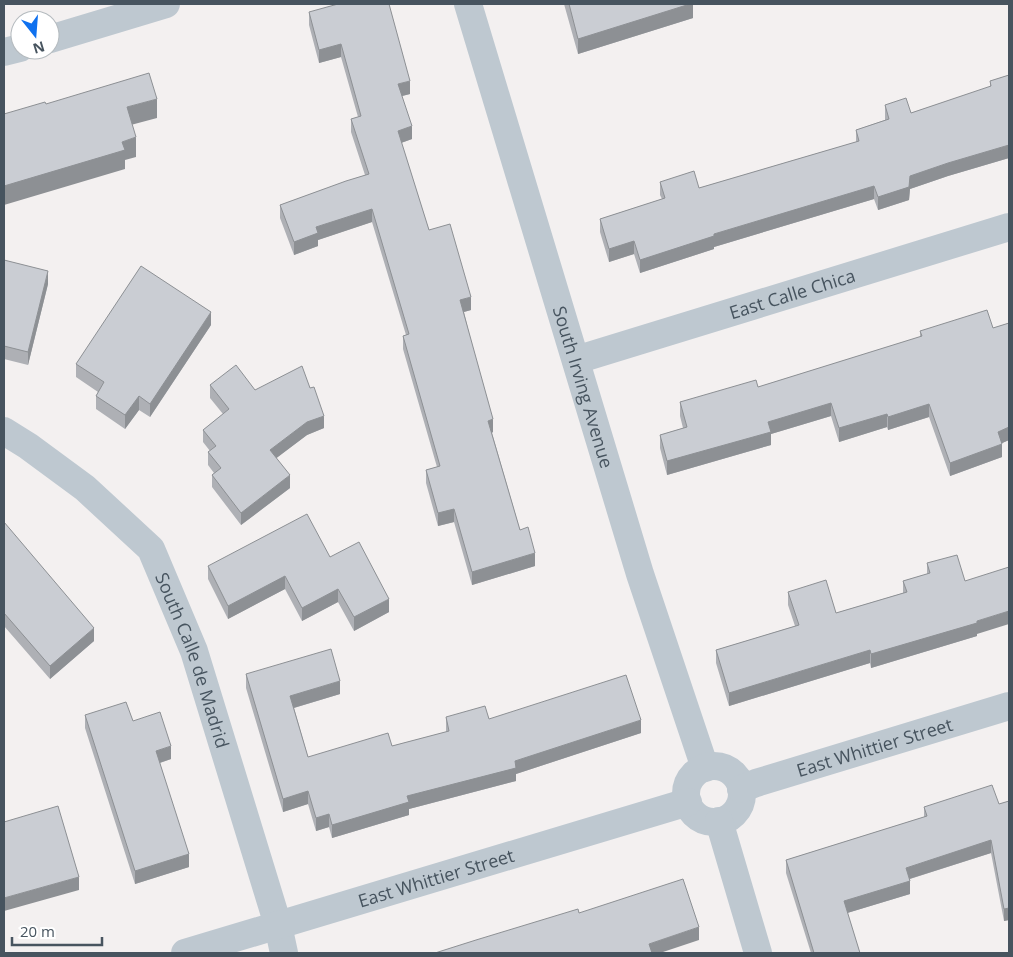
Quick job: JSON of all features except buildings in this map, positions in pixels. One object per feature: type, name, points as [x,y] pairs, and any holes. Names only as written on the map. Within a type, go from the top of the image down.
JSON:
[{"type":"street","points":[[60,36],[166,4]]},
{"type":"street","name":"South Irving Avenue","points":[[468,4],[640,574],[705,768]]},
{"type":"street","name":"East Calle Chica","points":[[576,360],[1009,228]]},
{"type":"street","name":"South Calle de Madrid","points":[[4,430],[85,488],[151,549],[194,651],[278,925],[284,953]]},
{"type":"street","name":"East Whittier Street","points":[[741,789],[1009,706]]},
{"type":"street","points":[[714,766],[732,772],[738,780],[741,789],[742,798],[734,813],[719,821],[710,821],[694,814],[689,806],[686,788],[696,772],[714,766]]},
{"type":"street","name":"East Whittier Street","points":[[185,953],[688,802]]},
{"type":"street","points":[[719,821],[758,953]]}]
